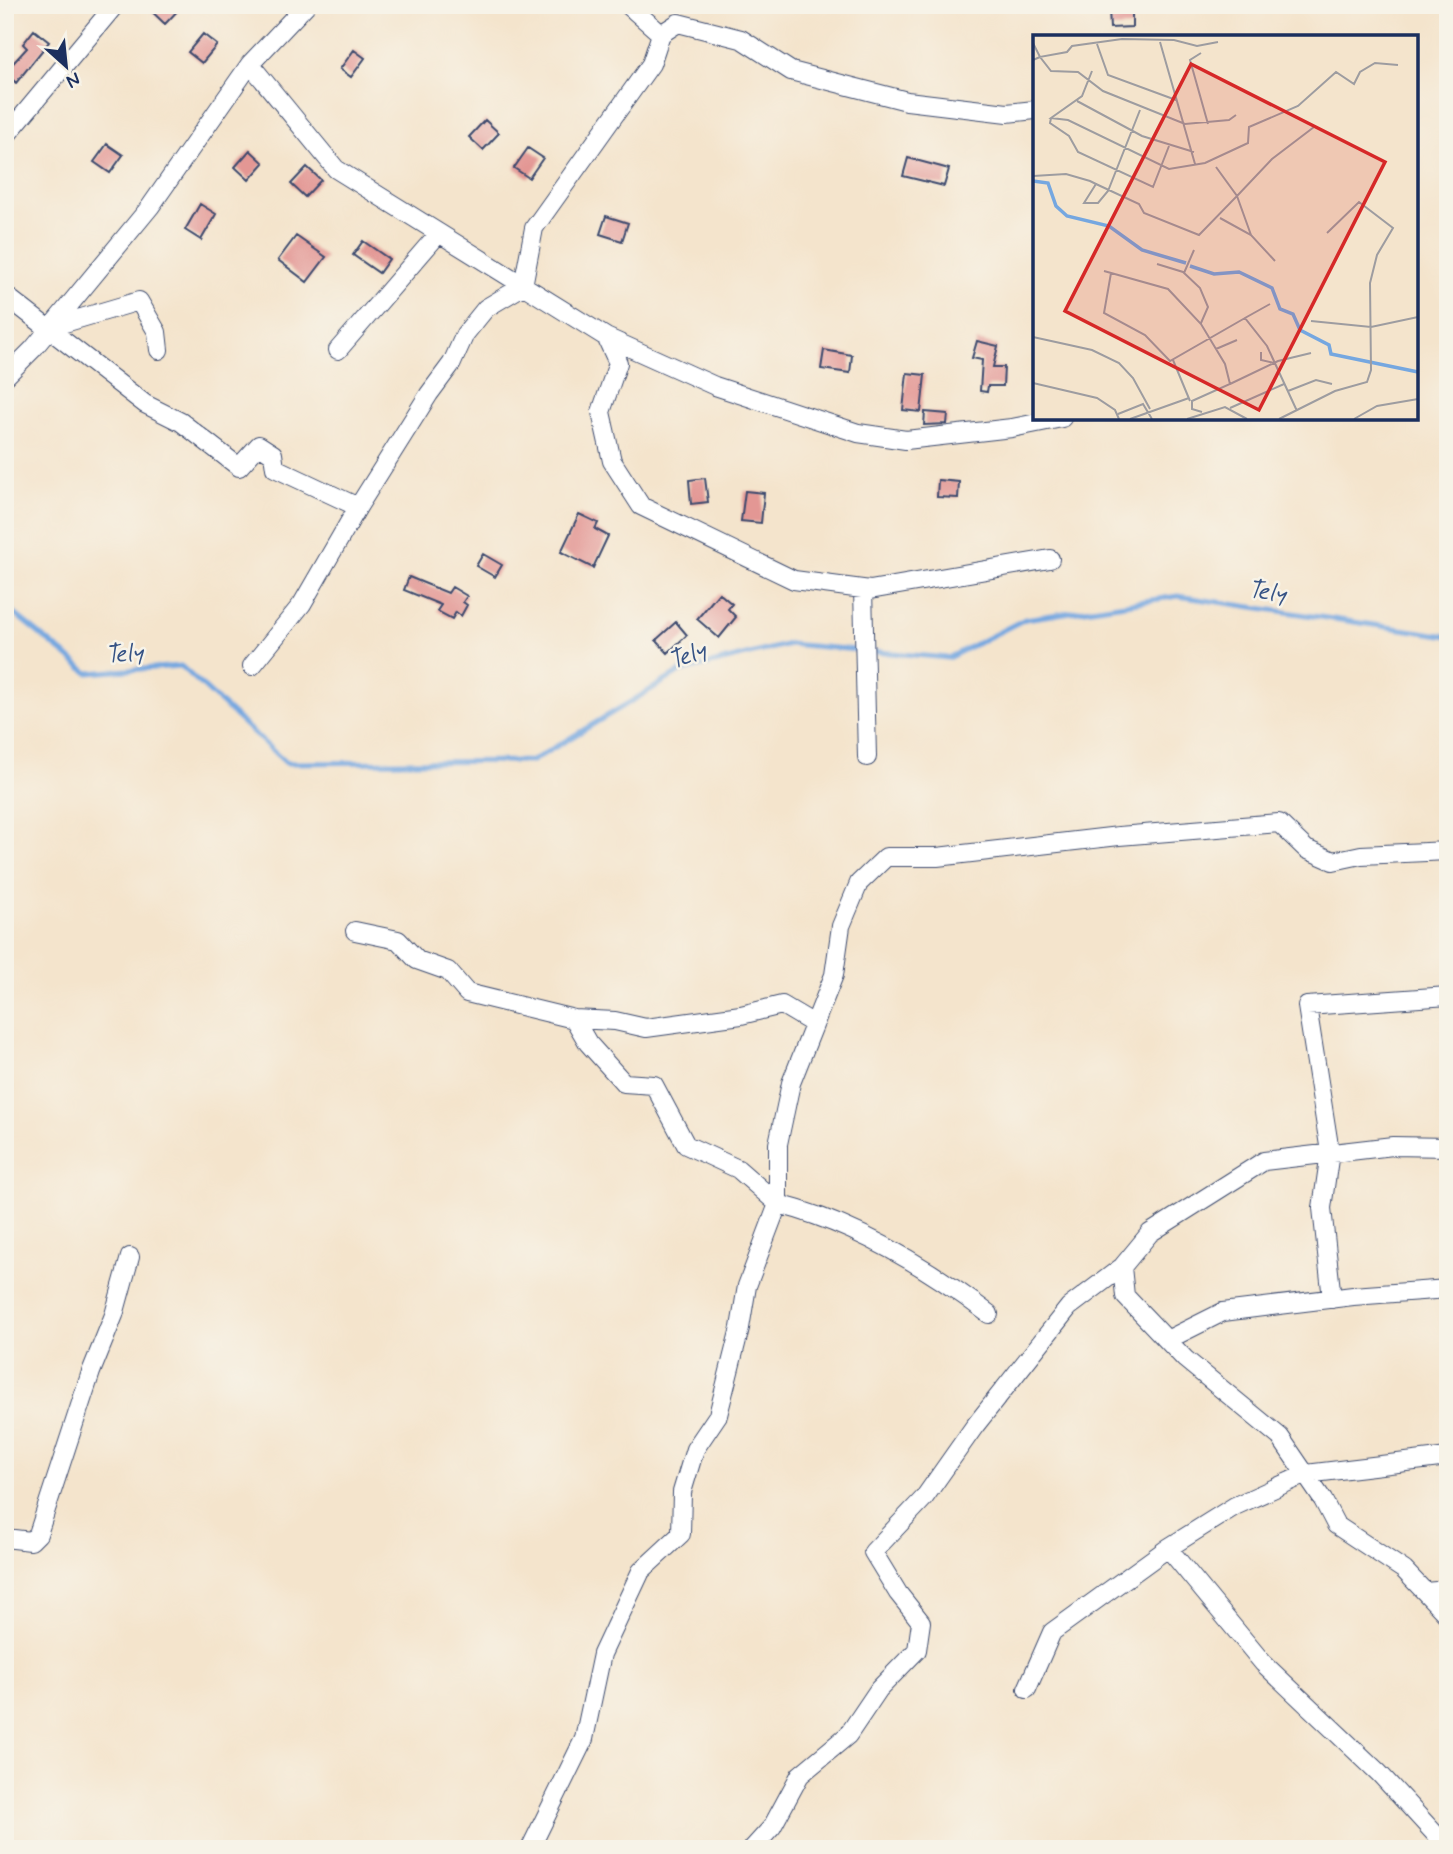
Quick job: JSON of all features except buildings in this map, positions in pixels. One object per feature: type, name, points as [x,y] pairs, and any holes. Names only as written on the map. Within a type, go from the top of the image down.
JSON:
[{"type":"street","points":[[5,137],[116,5]]},
{"type":"street","points":[[5,377],[33,349],[150,207],[250,64],[306,5]]},
{"type":"street","points":[[628,5],[661,34]]},
{"type":"street","points":[[252,666],[302,604],[358,507],[452,363],[466,334],[486,308],[523,286],[534,228],[651,64],[661,34],[678,23],[717,31],[741,39],[791,72],[907,102],[1007,113],[1033,110]]},
{"type":"street","points":[[250,64],[336,169],[606,337],[715,386],[858,433],[906,440],[1012,428],[1052,420]]},
{"type":"street","points":[[338,350],[439,233]]},
{"type":"street","points":[[5,295],[145,404],[181,422],[239,467],[259,445],[273,454],[275,468],[358,507]]},
{"type":"street","points":[[48,328],[139,301],[157,332],[159,350]]},
{"type":"street","points":[[606,337],[618,363],[601,412],[612,461],[641,506],[793,580],[863,589],[944,579],[1050,559]]},
{"type":"street","points":[[863,589],[867,757]]},
{"type":"street","points":[[530,1849],[584,1739],[602,1654],[641,1571],[681,1534],[682,1492],[695,1448],[718,1415],[740,1328],[747,1286],[778,1204],[778,1144],[791,1083],[834,975],[841,926],[859,883],[886,857],[937,858],[1119,836],[1279,823],[1306,849],[1332,861],[1361,855],[1448,851]]},
{"type":"street","points":[[355,931],[398,940],[417,960],[448,971],[467,993],[574,1018],[615,1021],[646,1028],[741,1015],[782,1005],[814,1024]]},
{"type":"street","points":[[1332,1299],[1322,1208],[1330,1152],[1307,1006],[1448,996]]},
{"type":"street","points":[[574,1018],[588,1043],[624,1083],[654,1085],[686,1145],[738,1168],[778,1204],[819,1214],[862,1235],[956,1289],[989,1314]]},
{"type":"street","points":[[752,1849],[772,1827],[800,1775],[848,1735],[878,1689],[916,1650],[921,1622],[898,1593],[873,1552],[924,1499],[974,1427],[1069,1307],[1122,1267],[1150,1233],[1264,1161],[1393,1146],[1448,1147]]},
{"type":"street","points":[[5,1538],[31,1541],[38,1534],[91,1371],[114,1315],[130,1257]]},
{"type":"street","points":[[1122,1267],[1125,1296],[1185,1359],[1280,1437],[1336,1525],[1404,1570],[1448,1616]]},
{"type":"street","points":[[1167,1340],[1223,1312],[1448,1289]]},
{"type":"street","points":[[1027,1689],[1052,1632],[1168,1548],[1235,1506],[1306,1474],[1448,1457]]},
{"type":"street","points":[[1168,1548],[1263,1663],[1379,1773],[1448,1849]]},
{"type":"street","points":[[1425,1592],[1448,1590]]},
{"type":"waterway","name":"Tely","points":[[5,606],[88,673],[181,666],[286,763],[532,761],[680,672],[789,644],[948,658],[1025,619],[1178,596],[1448,636]]}]
